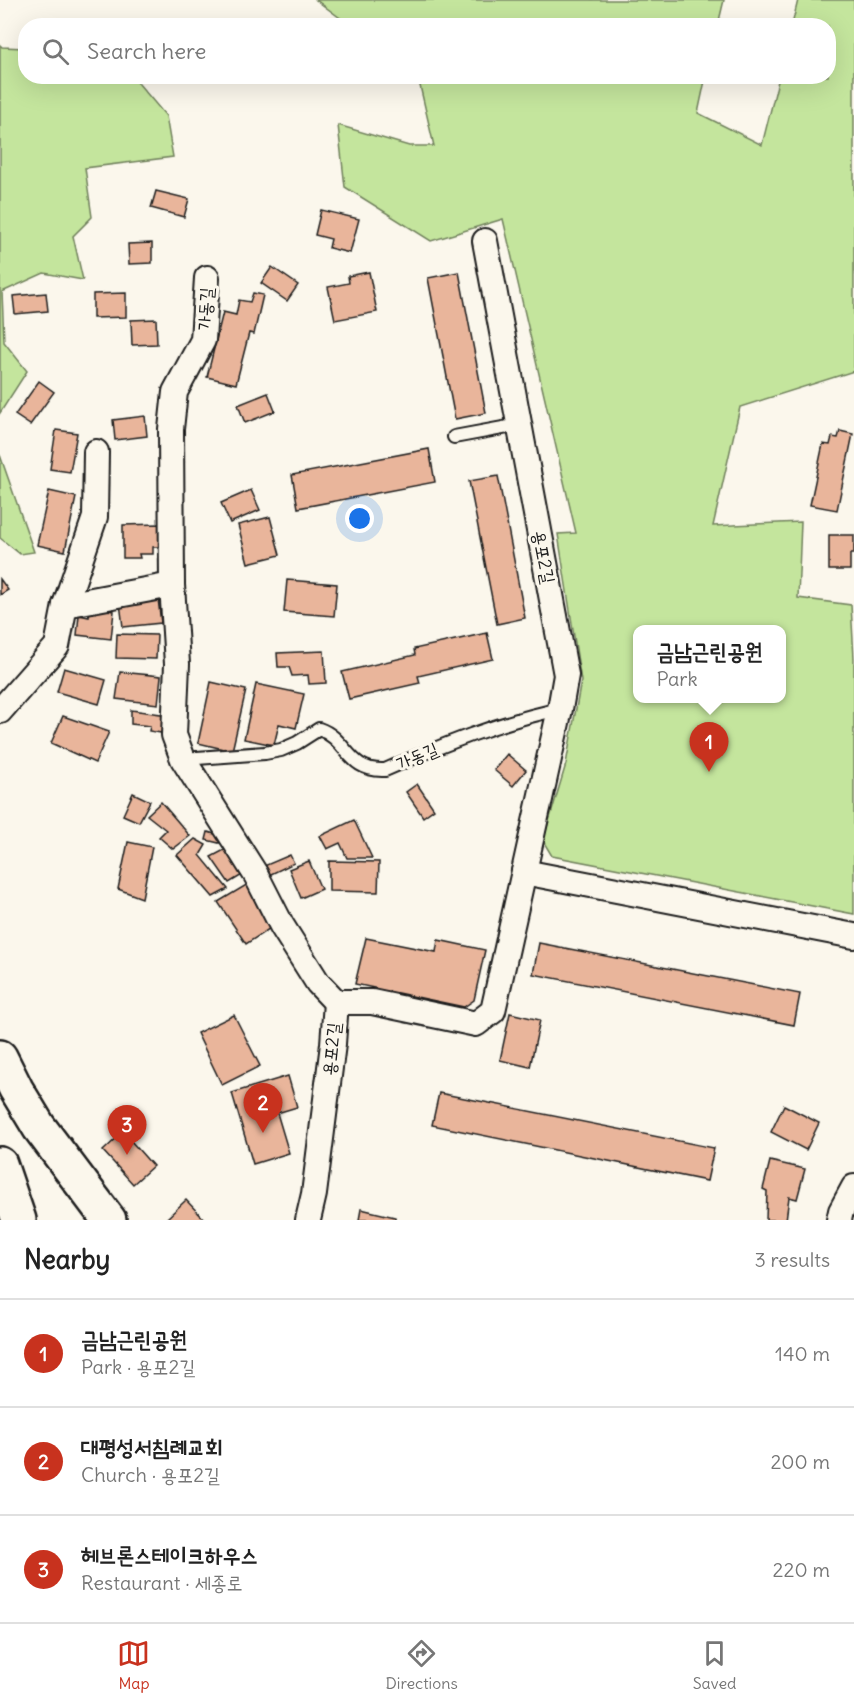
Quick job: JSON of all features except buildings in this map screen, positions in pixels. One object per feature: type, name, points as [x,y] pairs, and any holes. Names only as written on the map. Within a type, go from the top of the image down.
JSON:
[{"type":"highway","points":[[0,1057],[39,1127],[109,1220]]},
{"type":"highway","points":[[0,1164],[19,1220]]},
{"type":"street","name":"용포2길","points":[[308,1220],[314,1194],[333,1044],[336,1002],[372,1002],[476,1023],[493,1011],[560,709],[566,675],[484,241]]},
{"type":"street","name":"가동길","points":[[207,278],[202,340],[175,392],[171,429],[172,585],[177,664],[174,735],[183,759],[256,874],[282,927],[318,983],[336,1002]]},
{"type":"street","points":[[0,711],[57,646],[65,605],[95,517],[96,452]]},
{"type":"street","points":[[65,605],[172,585]]},
{"type":"street","points":[[524,872],[854,936]]},
{"type":"street","points":[[839,1220],[854,1187]]},
{"type":"lane","points":[[454,437],[519,425]]},
{"type":"lane","name":"가동길","points":[[183,759],[281,750],[319,729],[327,732],[355,762],[374,771],[385,770],[466,736],[527,716],[560,709]]},
{"type":"green space","points":[[316,0],[724,0],[720,18],[340,18]]},
{"type":"green space","points":[[798,0],[854,0],[854,371],[740,407],[713,526],[801,522],[798,598],[851,605],[854,658],[854,914],[552,856],[543,841],[566,764],[581,681],[558,534],[576,533],[503,219],[431,241],[345,187],[338,125],[409,146],[434,146],[420,84],[704,84],[698,113],[762,145],[777,84],[836,84],[836,18],[794,18]]},
{"type":"green space","points":[[0,45],[18,48],[18,84],[139,84],[166,116],[173,157],[85,168],[92,217],[73,236],[83,280],[44,273],[2,292],[4,342],[27,371],[0,413]]},
{"type":"green space","points":[[0,455],[34,552],[20,554],[0,538]]},
{"type":"place","name":"금남근린공원","points":[[709,772]]},
{"type":"place","name":"대평성서침례교회","points":[[263,1133]]},
{"type":"place","name":"헤브론스테이크하우스","points":[[127,1155]]}]
